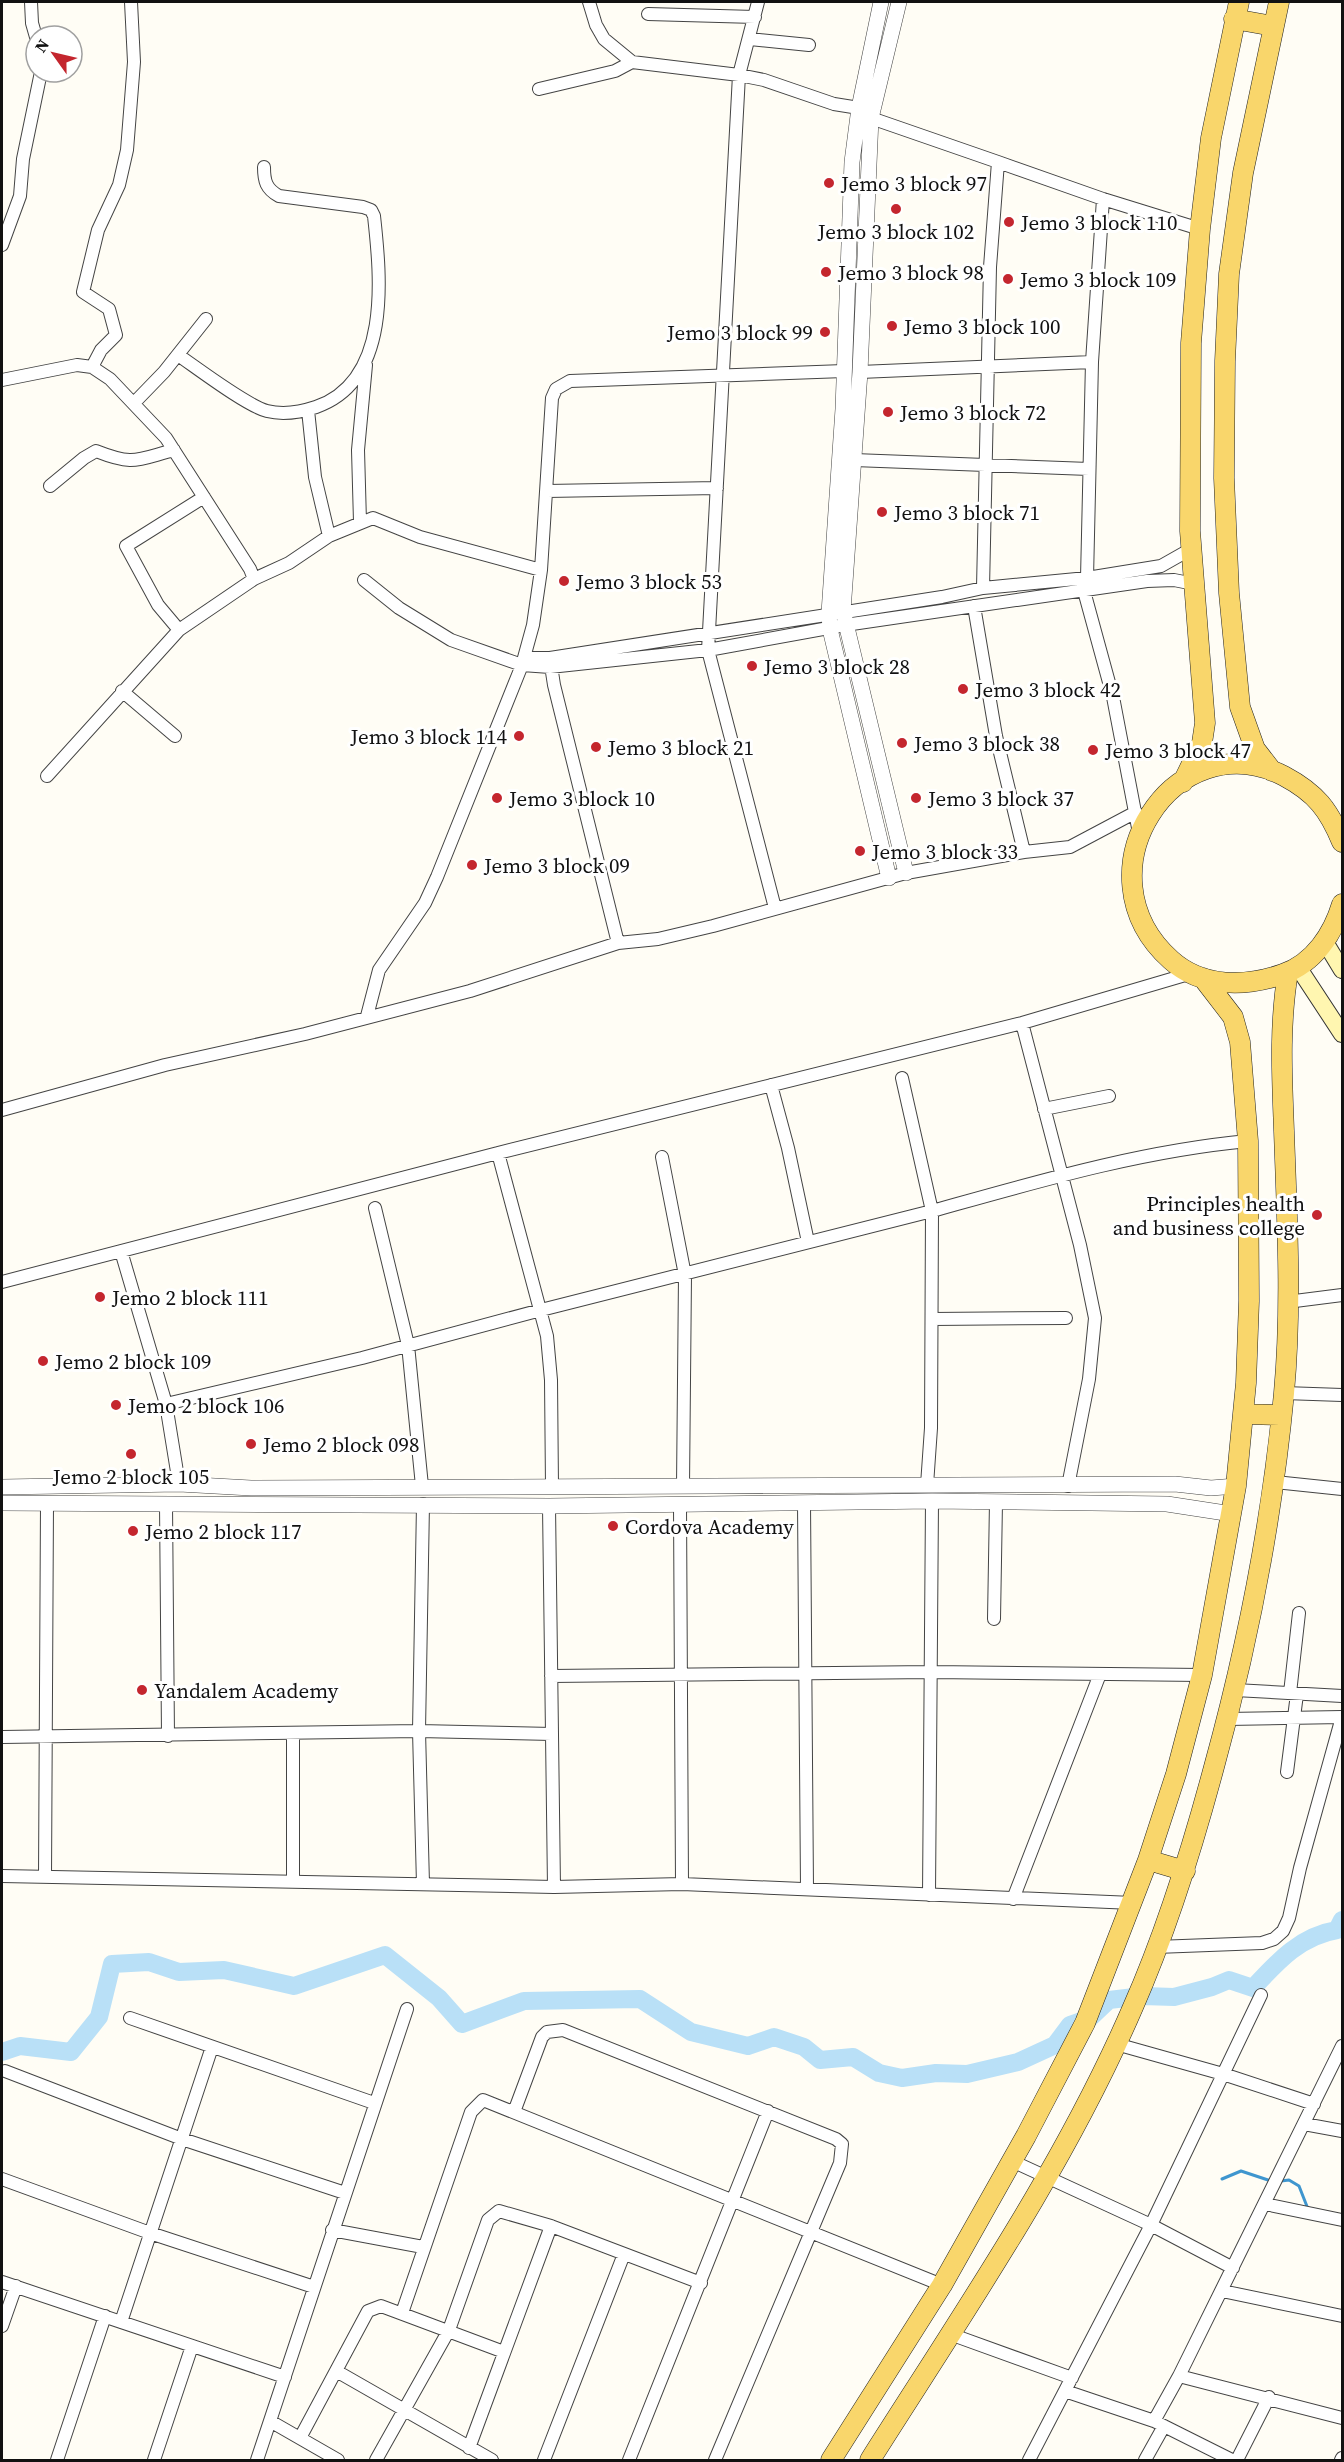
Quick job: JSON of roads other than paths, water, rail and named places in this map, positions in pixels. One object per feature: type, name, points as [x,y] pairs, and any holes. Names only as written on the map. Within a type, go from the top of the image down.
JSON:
[{"type":"main road","points":[[1272,771],[1255,749],[1240,707],[1229,593],[1224,478],[1229,274],[1243,173],[1280,2]]},
{"type":"main road","points":[[1183,782],[1205,735],[1202,669],[1191,549],[1190,480],[1191,343],[1200,228],[1217,102],[1236,10],[1273,26]]},
{"type":"main road","points":[[1190,480],[1224,478]]},
{"type":"main road","points":[[831,2460],[942,2285],[1012,2161],[1085,2023],[1148,1860],[1176,1774],[1202,1675],[1232,1514],[1244,1414],[1249,1301],[1248,1141],[1240,1042],[1233,1017],[1198,976],[1159,949],[1137,914],[1130,873],[1139,833],[1150,813],[1165,796],[1183,782],[1208,771],[1236,766],[1272,771],[1342,807]]},
{"type":"main road","points":[[1306,788],[1331,815],[1342,842]]},
{"type":"main road","points":[[1198,976],[1232,984],[1260,982],[1293,970],[1325,942],[1340,923],[1342,904]]},
{"type":"main road","points":[[1325,942],[1342,970]]},
{"type":"main road","points":[[1293,970],[1340,1027]]},
{"type":"main road","points":[[870,2460],[1046,2178],[1116,2044],[1185,1871],[1235,1690],[1260,1576],[1275,1482],[1280,1415],[1284,1394],[1287,1302],[1281,1032],[1293,970]]},
{"type":"main road","points":[[1244,1414],[1280,1415]]},
{"type":"main road","points":[[1148,1860],[1185,1871]]},
{"type":"street","points":[[31,2],[32,24]]},
{"type":"street","points":[[92,367],[101,350],[116,335],[109,309],[83,292],[98,230],[119,184],[127,150],[134,62],[131,2]]},
{"type":"street","points":[[589,2],[596,25],[604,39],[632,62],[764,80],[834,104],[859,108]]},
{"type":"street","points":[[758,2],[739,75],[708,650],[775,908]]},
{"type":"street","points":[[881,2],[859,108],[852,162],[844,371],[851,409],[854,460],[837,619],[906,873]]},
{"type":"street","points":[[889,878],[837,619],[851,409],[860,372],[871,118],[899,2]]},
{"type":"street","points":[[648,14],[755,17]]},
{"type":"street","points":[[750,39],[808,45]]},
{"type":"street","points":[[539,89],[615,71],[632,62]]},
{"type":"street","points":[[2,245],[20,196],[26,140],[38,84]]},
{"type":"street","points":[[871,118],[1103,199],[1200,228]]},
{"type":"street","points":[[852,162],[869,161]]},
{"type":"street","points":[[984,588],[984,465],[990,267],[998,162]]},
{"type":"street","points":[[264,166],[264,180],[270,191],[279,196],[363,207],[371,210],[374,216],[379,295],[367,360],[358,450],[360,522]]},
{"type":"street","points":[[1087,578],[1092,362],[1103,199]]},
{"type":"street","points":[[134,403],[178,355],[206,319]]},
{"type":"street","points":[[178,355],[266,411],[282,413],[308,410],[329,402],[353,382],[367,360]]},
{"type":"street","points":[[860,372],[1092,362]]},
{"type":"street","points":[[2,380],[24,373],[77,365],[92,367],[110,379],[174,450],[254,579]]},
{"type":"street","points":[[367,1016],[379,970],[425,903],[437,877],[533,625],[541,570],[552,398],[556,389],[570,381],[844,371]]},
{"type":"street","points":[[308,410],[315,477],[329,536]]},
{"type":"street","points":[[50,486],[84,458],[96,452],[113,459],[132,462],[174,450]]},
{"type":"street","points":[[854,460],[1089,469]]},
{"type":"street","points":[[547,490],[717,489]]},
{"type":"street","points":[[179,630],[158,605],[125,549],[128,543],[204,497]]},
{"type":"street","points":[[47,776],[179,630],[254,579],[289,562],[329,536],[360,522],[373,518],[420,537],[541,570]]},
{"type":"street","points":[[364,580],[399,608],[451,640],[520,661],[550,662],[708,650],[837,619],[984,588],[1087,578],[1161,566],[1191,549]]},
{"type":"street","points":[[550,662],[708,632],[945,611],[1160,580],[1194,584]]},
{"type":"street","points":[[1045,583],[1046,596]]},
{"type":"street","points":[[1084,591],[1113,697],[1139,833]]},
{"type":"street","points":[[942,597],[945,611]]},
{"type":"street","points":[[974,606],[996,736],[1024,852]]},
{"type":"street","points":[[550,662],[618,944]]},
{"type":"street","points":[[122,691],[176,736]]},
{"type":"street","points":[[2,1110],[165,1065],[305,1034],[496,983],[545,965],[618,944],[658,939],[906,873],[1024,852],[1070,847],[1136,813]]},
{"type":"street","points":[[2,1282],[498,1153],[1022,1023],[1198,976]]},
{"type":"street","points":[[1022,1023],[1080,1245],[1095,1318],[1089,1379],[1068,1486]]},
{"type":"street","points":[[902,1078],[932,1211],[931,1428],[927,1485]]},
{"type":"street","points":[[771,1085],[808,1242]]},
{"type":"street","points":[[1044,1109],[1109,1096]]},
{"type":"street","points":[[166,1404],[289,1376],[685,1275],[932,1211],[1060,1175],[1205,1145],[1248,1141]]},
{"type":"street","points":[[498,1153],[541,1310],[551,1380],[552,1487]]},
{"type":"street","points":[[662,1157],[685,1275],[683,1485]]},
{"type":"street","points":[[375,1209],[408,1345],[422,1486]]},
{"type":"street","points":[[121,1251],[166,1404],[179,1484]]},
{"type":"street","points":[[1287,1302],[1342,1295]]},
{"type":"street","points":[[932,1319],[1066,1318]]},
{"type":"street","points":[[1284,1394],[1342,1395]]},
{"type":"street","points":[[1275,1482],[1342,1489]]},
{"type":"street","points":[[2,1487],[179,1484],[251,1496],[423,1504],[549,1506],[932,1501],[1167,1504],[1232,1514]]},
{"type":"street","points":[[2,1503],[166,1504],[251,1496],[422,1486],[1175,1484],[1210,1488],[1236,1486]]},
{"type":"street","points":[[1015,1485],[1016,1502]]},
{"type":"street","points":[[644,1486],[644,1506]]},
{"type":"street","points":[[929,1895],[932,1501]]},
{"type":"street","points":[[994,1619],[996,1502]]},
{"type":"street","points":[[804,1503],[807,1889]]},
{"type":"street","points":[[45,1877],[47,1504]]},
{"type":"street","points":[[166,1504],[168,1736]]},
{"type":"street","points":[[423,1504],[419,1731],[423,1884]]},
{"type":"street","points":[[680,1505],[682,1884]]},
{"type":"street","points":[[549,1506],[554,1887]]},
{"type":"street","points":[[1287,1772],[1296,1718],[1294,1694],[1299,1613]]},
{"type":"street","points":[[551,1676],[932,1672],[1202,1675]]},
{"type":"street","points":[[1013,1899],[1100,1674]]},
{"type":"street","points":[[1235,1690],[1342,1696]]},
{"type":"street","points":[[1156,1947],[1262,1944],[1274,1939],[1283,1931],[1289,1918],[1300,1868],[1342,1717],[1227,1719]]},
{"type":"street","points":[[2,1737],[419,1731],[552,1734]]},
{"type":"street","points":[[293,1733],[293,1880]]},
{"type":"street","points":[[2,1876],[554,1887],[682,1884],[1133,1903]]},
{"type":"street","points":[[1029,2460],[1151,2225],[1261,1995]]},
{"type":"street","points":[[257,2460],[406,2009]]},
{"type":"street","points":[[130,2018],[374,2103]]},
{"type":"street","points":[[514,2112],[542,2037],[554,2030],[562,2030],[768,2111],[836,2139],[842,2144],[840,2163],[715,2460]]},
{"type":"street","points":[[1116,2044],[1223,2074],[1314,2104]]},
{"type":"street","points":[[121,2322],[212,2047]]},
{"type":"street","points":[[1145,2460],[1179,2376],[1342,2047]]},
{"type":"street","points":[[5,2071],[182,2139],[345,2193]]},
{"type":"street","points":[[402,2313],[471,2112],[483,2100],[942,2285]]},
{"type":"street","points":[[629,2460],[768,2111]]},
{"type":"street","points":[[1304,2124],[1342,2131]]},
{"type":"street","points":[[1012,2161],[1151,2225],[1233,2268]]},
{"type":"street","points":[[2,2179],[150,2233],[314,2287]]},
{"type":"street","points":[[1265,2204],[1342,2220]]},
{"type":"street","points":[[376,2460],[449,2330],[488,2220],[493,2214],[499,2211],[551,2226],[701,2283]]},
{"type":"street","points":[[469,2448],[551,2226]]},
{"type":"street","points":[[332,2230],[423,2247]]},
{"type":"street","points":[[544,2460],[624,2254]]},
{"type":"street","points":[[2,2282],[285,2376]]},
{"type":"street","points":[[2,2326],[15,2286]]},
{"type":"street","points":[[1222,2290],[1342,2316]]},
{"type":"street","points":[[300,2438],[338,2372],[368,2311],[381,2306],[504,2352]]},
{"type":"street","points":[[57,2460],[105,2316]]},
{"type":"street","points":[[950,2334],[1072,2378]]},
{"type":"street","points":[[154,2460],[192,2346]]},
{"type":"street","points":[[338,2372],[492,2460]]},
{"type":"street","points":[[1179,2376],[1269,2397],[1342,2418]]},
{"type":"street","points":[[1065,2391],[1159,2423],[1232,2460]]},
{"type":"street","points":[[1237,2460],[1269,2397]]},
{"type":"street","points":[[270,2421],[338,2460]]},
{"type":"waterway","points":[[2,2052],[20,2046],[71,2052],[99,2017],[112,1964],[149,1962],[179,1972],[224,1970],[294,1986],[385,1955],[439,1998],[462,2024],[524,2001],[640,1999],[691,2032],[748,2046],[774,2037],[804,2047],[820,2060],[853,2057],[879,2073],[902,2078],[936,2073],[967,2074],[1018,2062],[1055,2045],[1070,2025],[1090,2018],[1109,2000],[1143,1996],[1174,1997],[1229,1980],[1253,1988],[1290,1951],[1312,1938],[1337,1930],[1342,1920]]},
{"type":"waterway","points":[[1222,2179],[1241,2171],[1271,2181]]},
{"type":"waterway","points":[[1281,2181],[1289,2180],[1299,2186],[1308,2209]]},
{"type":"place","name":"Jemo 3 block 97","points":[[829,183]]},
{"type":"place","name":"Jemo 3 block 102","points":[[896,209]]},
{"type":"place","name":"Jemo 3 block 110","points":[[1009,222]]},
{"type":"place","name":"Jemo 3 block 98","points":[[826,272]]},
{"type":"place","name":"Jemo 3 block 109","points":[[1008,279]]},
{"type":"place","name":"Jemo 3 block 100","points":[[892,326]]},
{"type":"place","name":"Jemo 3 block 99","points":[[825,332]]},
{"type":"place","name":"Jemo 3 block 72","points":[[888,412]]},
{"type":"place","name":"Jemo 3 block 71","points":[[882,512]]},
{"type":"place","name":"Jemo 3 block 53","points":[[564,581]]},
{"type":"place","name":"Jemo 3 block 28","points":[[752,666]]},
{"type":"place","name":"Jemo 3 block 42","points":[[963,689]]},
{"type":"place","name":"Jemo 3 block 114","points":[[519,736]]},
{"type":"place","name":"Jemo 3 block 38","points":[[902,743]]},
{"type":"place","name":"Jemo 3 block 21","points":[[596,747]]},
{"type":"place","name":"Jemo 3 block 47","points":[[1093,750]]},
{"type":"place","name":"Jemo 3 block 10","points":[[497,798]]},
{"type":"place","name":"Jemo 3 block 37","points":[[916,798]]},
{"type":"place","name":"Jemo 3 block 33","points":[[860,851]]},
{"type":"place","name":"Jemo 3 block 09","points":[[472,865]]},
{"type":"place","name":"Principles health and business college","points":[[1317,1215]]},
{"type":"place","name":"Jemo 2 block 111","points":[[100,1297]]},
{"type":"place","name":"Jemo 2 block 109","points":[[43,1361]]},
{"type":"place","name":"Jemo 2 block 106","points":[[116,1405]]},
{"type":"place","name":"Jemo 2 block 098","points":[[251,1444]]},
{"type":"place","name":"Jemo 2 block 105","points":[[131,1454]]},
{"type":"place","name":"Cordova Academy","points":[[613,1526]]},
{"type":"place","name":"Jemo 2 block 117","points":[[133,1531]]},
{"type":"place","name":"Yandalem Academy","points":[[142,1690]]}]
